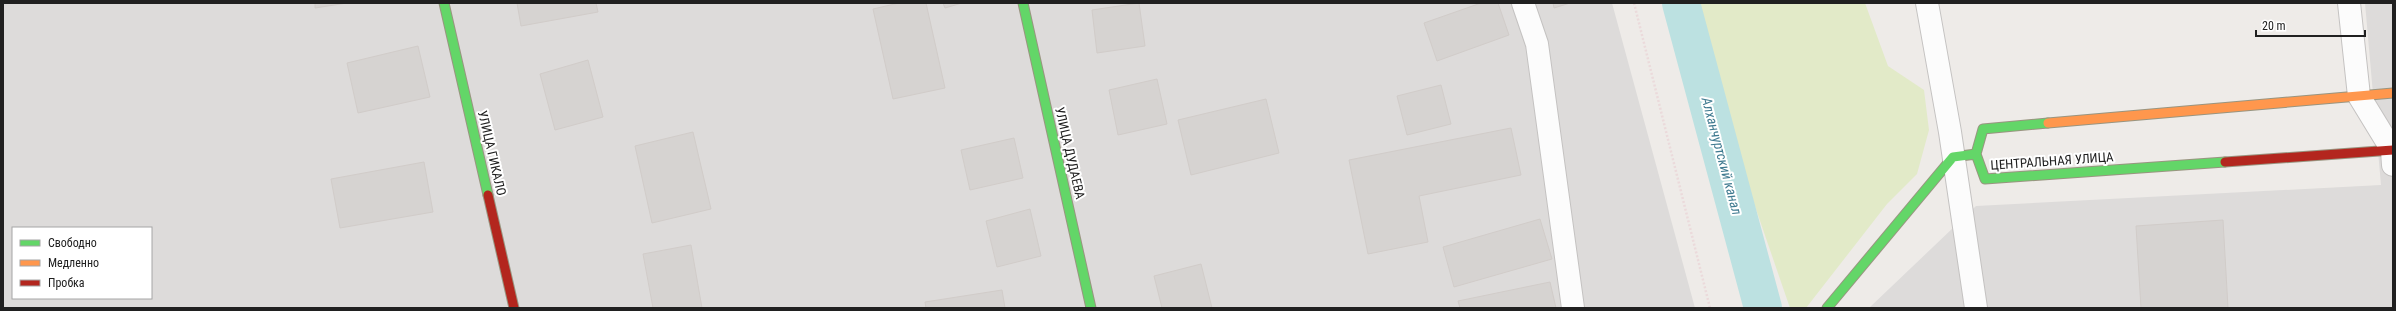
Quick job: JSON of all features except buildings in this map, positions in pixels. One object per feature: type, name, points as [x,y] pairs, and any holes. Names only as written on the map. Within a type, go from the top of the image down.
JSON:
[{"type":"street","name":"УЛИЦА ГИКАЛО","points":[[444,3],[514,308]]},
{"type":"street","name":"УЛИЦА ДУДАЕВА","points":[[1023,3],[1091,308]]},
{"type":"street","points":[[1523,3],[1537,44],[1572,308]]},
{"type":"street","points":[[1927,3],[1953,157],[1976,308]]},
{"type":"street","points":[[2349,3],[2360,96],[2393,155]]},
{"type":"street","name":"ЦЕНТРАЛЬНАЯ УЛИЦА","points":[[2393,93],[1983,129],[1976,154],[1985,179],[2393,155]]},
{"type":"street","points":[[1827,308],[1953,157],[1976,154]]},
{"type":"path","points":[[1634,3],[1710,308]]},
{"type":"shaded area","points":[[3,3],[1612,3],[1695,308],[3,308]]},
{"type":"shaded area","points":[[2365,3],[2393,3],[2393,308],[1869,308],[1976,206],[2381,185]]},
{"type":"green space","points":[[1685,3],[1865,3],[1888,66],[1924,90],[1929,130],[1917,174],[1887,204],[1806,308],[1790,308]]},
{"type":"waterway","name":"Алханчуртский канал","points":[[1681,3],[1763,308]]},
{"type":"traffic: fast","points":[[444,3],[488,195]]},
{"type":"traffic: fast","points":[[1023,3],[1091,308]]},
{"type":"traffic: fast","points":[[2048,123],[1983,129],[1976,154],[1985,179],[2225,162]]},
{"type":"traffic: fast","points":[[1827,308],[1953,157],[1976,154]]},
{"type":"traffic: slow","points":[[2048,123],[2393,93]]},
{"type":"traffic: jam","points":[[2225,162],[2393,150]]},
{"type":"traffic: jam","points":[[488,195],[514,308]]}]
